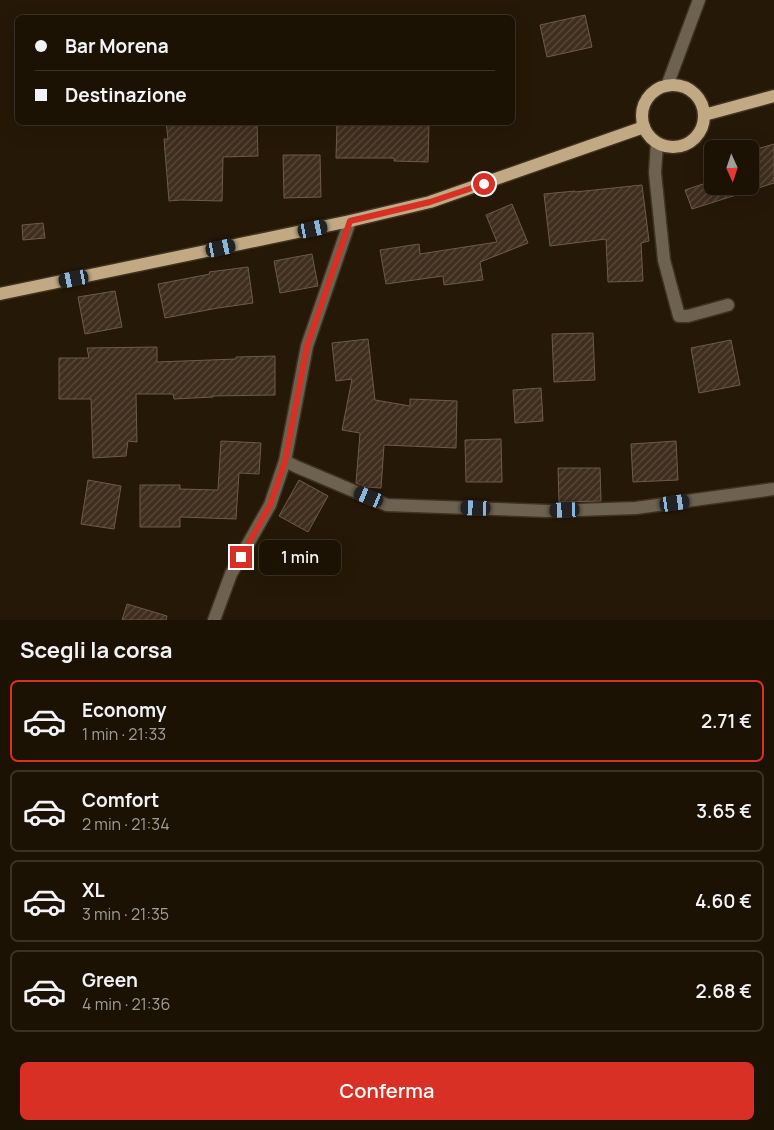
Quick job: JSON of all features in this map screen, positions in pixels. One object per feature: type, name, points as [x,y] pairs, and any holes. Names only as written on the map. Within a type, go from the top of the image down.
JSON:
[{"type":"main road","points":[[675,85],[684,86],[692,91],[701,102],[704,114],[701,131],[692,140],[683,145],[672,147],[657,142],[648,134],[644,127],[642,114],[647,99],[650,96],[660,88],[675,85]]},
{"type":"main road","points":[[704,114],[774,96]]},
{"type":"main road","points":[[0,294],[350,221],[430,202],[644,127]]},
{"type":"street","points":[[667,86],[699,0]]},
{"type":"street","points":[[657,142],[655,173],[664,260],[679,316],[688,316],[728,305]]},
{"type":"street","points":[[214,620],[231,574],[270,505],[285,461],[307,346],[350,221]]},
{"type":"street","points":[[285,461],[387,505],[548,511],[636,508],[774,489]]},
{"type":"building","points":[[585,15],[592,47],[547,57],[540,25]]},
{"type":"building","points":[[166,125],[257,125],[258,156],[223,157],[222,201],[169,201],[164,139],[168,139]]},
{"type":"building","points":[[337,125],[429,125],[428,162],[394,161],[394,158],[336,158]]},
{"type":"building","points":[[774,144],[774,183],[759,188],[759,148]]},
{"type":"building","points":[[283,155],[320,155],[321,197],[284,198]]},
{"type":"building","points":[[704,184],[704,195],[736,195],[692,209],[685,190]]},
{"type":"building","points":[[642,185],[649,241],[641,243],[643,281],[608,282],[606,239],[550,246],[544,194]]},
{"type":"building","points":[[512,204],[528,243],[480,262],[483,280],[444,285],[443,276],[386,284],[380,250],[419,244],[420,254],[497,242],[486,215]]},
{"type":"building","points":[[43,223],[45,238],[23,240],[22,225]]},
{"type":"building","points":[[312,254],[318,286],[280,293],[274,261]]},
{"type":"building","points":[[248,267],[253,303],[165,318],[158,284],[210,274],[209,272]]},
{"type":"building","points":[[115,291],[122,327],[85,334],[78,297]]},
{"type":"building","points":[[593,333],[595,380],[554,382],[552,334]]},
{"type":"building","points":[[368,339],[375,400],[410,406],[410,399],[457,401],[456,448],[384,445],[381,488],[366,487],[356,483],[360,433],[342,430],[352,379],[336,381],[332,343]]},
{"type":"building","points":[[731,340],[740,385],[699,393],[691,348]]},
{"type":"building","points":[[157,347],[157,362],[275,356],[275,395],[174,399],[173,394],[136,394],[137,442],[128,441],[126,456],[93,458],[91,399],[59,399],[59,358],[89,358],[87,348]]},
{"type":"building","points":[[541,388],[543,421],[515,423],[513,390]]},
{"type":"building","points":[[501,439],[502,482],[466,482],[465,440]]},
{"type":"building","points":[[221,441],[261,443],[259,474],[239,473],[236,519],[180,517],[180,527],[140,527],[140,485],[180,485],[180,489],[218,490]]},
{"type":"building","points":[[676,441],[678,480],[633,482],[631,444]]},
{"type":"building","points":[[558,468],[600,468],[601,501],[559,502]]},
{"type":"building","points":[[88,480],[121,486],[114,529],[81,524]]},
{"type":"building","points":[[299,480],[328,496],[308,532],[279,516]]},
{"type":"building","points":[[127,604],[167,616],[166,620],[122,620]]},
{"type":"route","points":[[241,557],[270,505],[285,461],[307,346],[350,221],[430,202],[484,184]]}]
